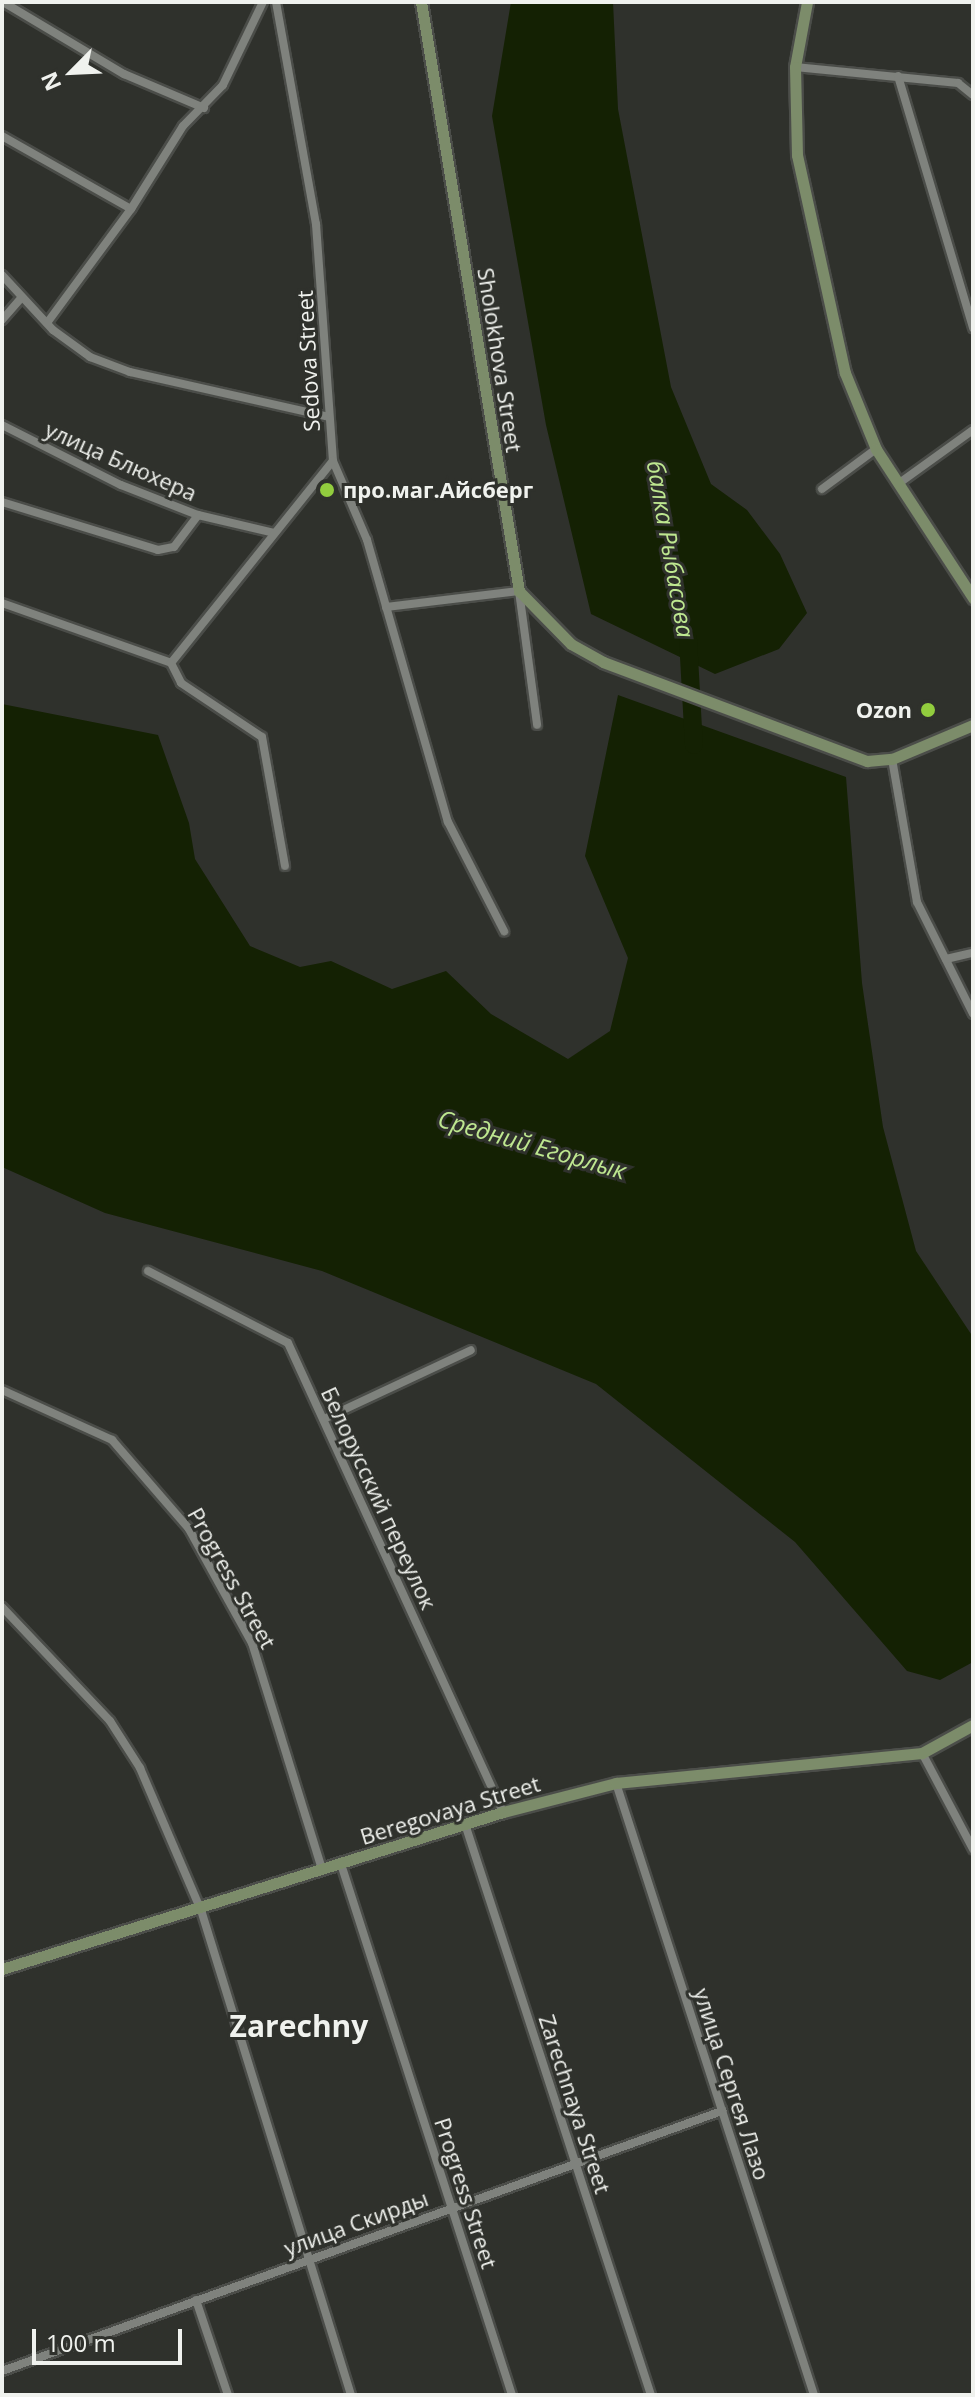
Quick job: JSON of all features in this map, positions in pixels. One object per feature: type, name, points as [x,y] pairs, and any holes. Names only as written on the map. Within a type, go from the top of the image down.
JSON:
[{"type":"main road","name":"Sholokhova Street","points":[[421,2],[519,591]]},
{"type":"main road","points":[[807,2],[795,67],[797,155],[845,373],[876,449],[971,591]]},
{"type":"main road","points":[[519,591],[571,644],[603,662],[867,761],[892,759],[973,725]]},
{"type":"main road","points":[[922,1753],[973,1725]]},
{"type":"main road","name":"Beregovaya Street","points":[[2,1969],[201,1910],[503,1812],[616,1783],[922,1753]]},
{"type":"street","points":[[3,2],[124,74],[204,108]]},
{"type":"street","points":[[47,323],[131,209],[183,126],[204,108],[223,85],[263,2]]},
{"type":"street","name":"Sedova Street","points":[[276,2],[316,224],[327,339],[326,416],[333,461],[367,540],[448,822],[504,931]]},
{"type":"street","points":[[795,67],[958,83],[973,95]]},
{"type":"street","points":[[898,76],[973,328]]},
{"type":"street","points":[[2,136],[131,209]]},
{"type":"street","points":[[2,275],[47,323],[90,357],[130,372],[326,416]]},
{"type":"street","points":[[2,320],[22,297]]},
{"type":"street","name":"улица Блюхера","points":[[2,425],[121,485],[198,515],[274,533]]},
{"type":"street","points":[[898,484],[973,430]]},
{"type":"street","points":[[822,489],[876,449]]},
{"type":"street","points":[[171,663],[333,461]]},
{"type":"street","points":[[2,502],[158,550],[174,547],[198,515]]},
{"type":"street","points":[[386,607],[519,591]]},
{"type":"street","name":"Sholokhova Street","points":[[519,591],[537,725]]},
{"type":"street","points":[[2,603],[171,663],[181,683],[262,737],[285,866]]},
{"type":"street","points":[[892,759],[917,902],[973,1014]]},
{"type":"street","points":[[946,959],[973,953]]},
{"type":"street","name":"Белорусский переулок","points":[[148,1271],[288,1343],[503,1812]]},
{"type":"street","points":[[324,1419],[471,1350]]},
{"type":"street","name":"Progress Street","points":[[2,1390],[112,1440],[189,1529],[252,1643],[322,1869]]},
{"type":"street","points":[[2,1607],[118,1733],[140,1768],[201,1910],[351,2395]]},
{"type":"street","points":[[922,1753],[973,1849]]},
{"type":"street","name":"улица Сергея Лазо","points":[[616,1783],[814,2395]]},
{"type":"street","name":"Zarechnaya Street","points":[[465,1824],[651,2395]]},
{"type":"street","name":"Progress Street","points":[[341,1864],[512,2395]]},
{"type":"street","name":"улица Скирды","points":[[2,2371],[722,2111]]},
{"type":"street","points":[[196,2300],[228,2395]]},
{"type":"water","points":[[511,2],[613,2],[618,109],[671,387],[711,484],[747,510],[780,554],[807,613],[779,649],[715,674],[591,614],[546,425],[492,116]]},
{"type":"water","name":"Средний Егорлык","points":[[618,695],[846,777],[862,983],[883,1127],[916,1251],[973,1337],[973,1662],[940,1680],[907,1671],[795,1542],[596,1384],[322,1271],[105,1213],[2,1167],[2,704],[158,735],[189,823],[195,859],[250,946],[300,967],[331,961],[392,989],[446,971],[491,1014],[568,1059],[610,1031],[628,958],[585,856]]},
{"type":"waterway","name":"балка Рыбасова","points":[[688,639],[694,745]]},
{"type":"place","name":"про.маг.Айсберг","points":[[327,490]]},
{"type":"place","name":"Ozon","points":[[928,710]]},
{"type":"district","name":"Zarechny","points":[[299,2026]]}]
